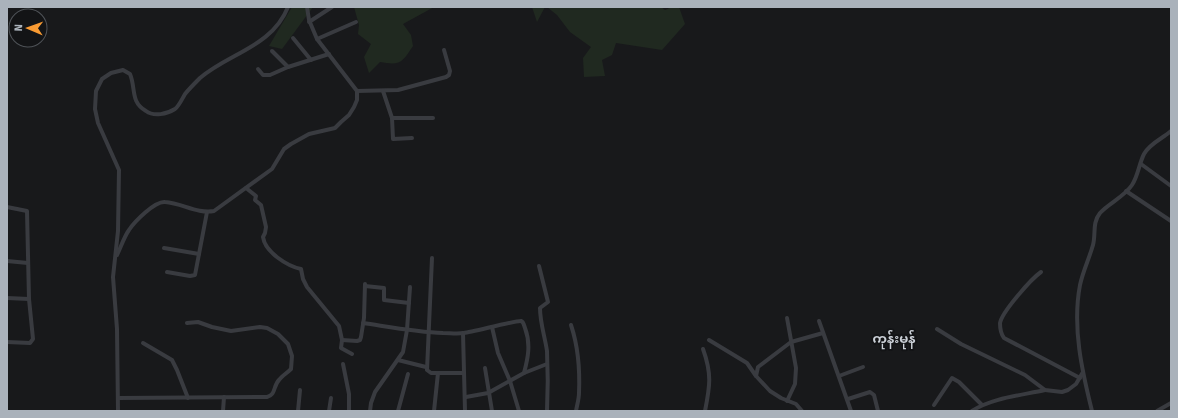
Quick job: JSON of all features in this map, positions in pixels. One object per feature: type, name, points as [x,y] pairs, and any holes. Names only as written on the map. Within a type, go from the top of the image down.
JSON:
[{"type":"street","points":[[118,411],[117,329],[113,277],[118,231],[119,170],[98,122],[94,109],[96,91],[102,79],[111,73],[123,70],[130,74],[133,80],[136,102],[146,112],[161,114],[176,108],[186,93],[204,75],[264,40],[275,29],[288,7]]},
{"type":"street","points":[[115,259],[129,230],[150,208],[158,203],[166,202],[207,212],[214,211],[272,169],[284,149],[291,144],[309,134],[335,128],[349,115],[357,100],[357,91],[317,39],[309,22],[307,7]]},
{"type":"street","points":[[309,22],[332,7]]},
{"type":"street","points":[[317,39],[356,22]]},
{"type":"street","points":[[293,38],[311,60]]},
{"type":"street","points":[[357,91],[376,90],[382,92],[411,88],[449,75],[450,71],[444,50]]},
{"type":"street","points":[[272,51],[288,67]]},
{"type":"street","points":[[258,69],[267,76],[288,67],[329,54]]},
{"type":"street","points":[[382,92],[392,118],[393,139],[412,138]]},
{"type":"street","points":[[392,118],[433,118]]},
{"type":"street","points":[[1092,411],[1083,371],[1076,318],[1080,286],[1094,238],[1094,229],[1100,213],[1132,186],[1138,174],[1144,154],[1151,145],[1171,131]]},
{"type":"street","points":[[1141,164],[1171,186]]},
{"type":"street","points":[[246,188],[256,196],[255,200],[261,205],[266,227],[263,237],[264,243],[279,259],[292,267],[301,269],[303,279],[307,287],[339,326],[342,340],[341,348],[352,354]]},
{"type":"street","points":[[1126,191],[1171,221]]},
{"type":"street","points":[[7,207],[27,211],[29,299],[33,339],[30,343],[7,342]]},
{"type":"street","points":[[167,272],[193,276],[195,275],[207,212]]},
{"type":"street","points":[[164,248],[199,254]]},
{"type":"street","points":[[432,258],[426,367],[429,373],[464,373]]},
{"type":"street","points":[[7,261],[28,263]]},
{"type":"street","points":[[539,266],[548,302],[540,308],[540,319],[546,344],[549,385],[548,411]]},
{"type":"street","points":[[1041,272],[1032,278],[1015,299],[1000,322],[1002,335],[1004,338],[1080,378]]},
{"type":"street","points":[[342,340],[360,340],[363,324],[365,285],[384,288],[384,300],[409,303]]},
{"type":"street","points":[[370,411],[370,403],[375,392],[403,352],[407,330],[410,287]]},
{"type":"street","points":[[7,298],[29,299]]},
{"type":"street","points":[[787,318],[796,368],[795,384],[787,401]]},
{"type":"street","points":[[363,324],[428,332],[463,333],[492,328],[518,320],[523,323],[528,335],[528,360],[524,373]]},
{"type":"street","points":[[819,321],[851,411]]},
{"type":"street","points":[[118,398],[267,397],[274,394],[278,381],[291,369],[292,356],[288,344],[278,334],[267,328],[260,327],[231,330],[212,328],[198,322],[187,323]]},
{"type":"street","points":[[572,325],[577,341],[579,394],[576,411]]},
{"type":"street","points":[[492,328],[498,353],[510,381],[519,411]]},
{"type":"street","points":[[937,329],[961,344],[1025,375],[1045,390]]},
{"type":"street","points":[[463,333],[466,397],[465,411]]},
{"type":"street","points":[[756,376],[758,367],[791,342],[823,333]]},
{"type":"street","points":[[709,340],[747,363],[756,376],[770,390],[787,401],[796,404],[802,411]]},
{"type":"street","points":[[142,343],[172,360],[178,370],[188,398]]},
{"type":"street","points":[[703,349],[709,368],[710,385],[706,411]]},
{"type":"street","points":[[398,360],[426,367]]},
{"type":"street","points":[[343,364],[349,394],[349,411]]},
{"type":"street","points":[[466,397],[488,393],[524,373],[547,364]]},
{"type":"street","points":[[839,376],[863,367]]},
{"type":"street","points":[[485,368],[492,411]]},
{"type":"street","points":[[972,411],[982,405],[1009,397],[1045,390],[1062,392],[1068,390],[1076,384],[1083,371]]},
{"type":"street","points":[[434,411],[438,373]]},
{"type":"street","points":[[398,411],[408,374]]},
{"type":"street","points":[[934,405],[952,378],[959,382],[982,405]]},
{"type":"street","points":[[298,411],[300,390]]},
{"type":"street","points":[[848,399],[870,392],[874,394],[878,411]]},
{"type":"street","points":[[223,411],[224,397]]},
{"type":"street","points":[[330,398],[330,411]]},
{"type":"street","points":[[1157,411],[1171,403]]},
{"type":"shaded area","points":[[292,7],[313,7],[282,49],[269,46]]},
{"type":"shaded area","points":[[354,7],[434,7],[403,24],[411,35],[413,46],[406,56],[397,63],[380,62],[369,73],[364,57],[371,44],[358,34],[359,25]]},
{"type":"shaded area","points":[[532,7],[545,7],[537,22]]},
{"type":"shaded area","points":[[547,7],[661,7],[665,10],[672,7],[679,7],[685,24],[662,50],[616,43],[612,55],[602,60],[605,76],[584,77],[583,58],[591,47],[570,32],[557,15]]},
{"type":"district","name":"ကုန်းမုန်","points":[[894,338]]}]
